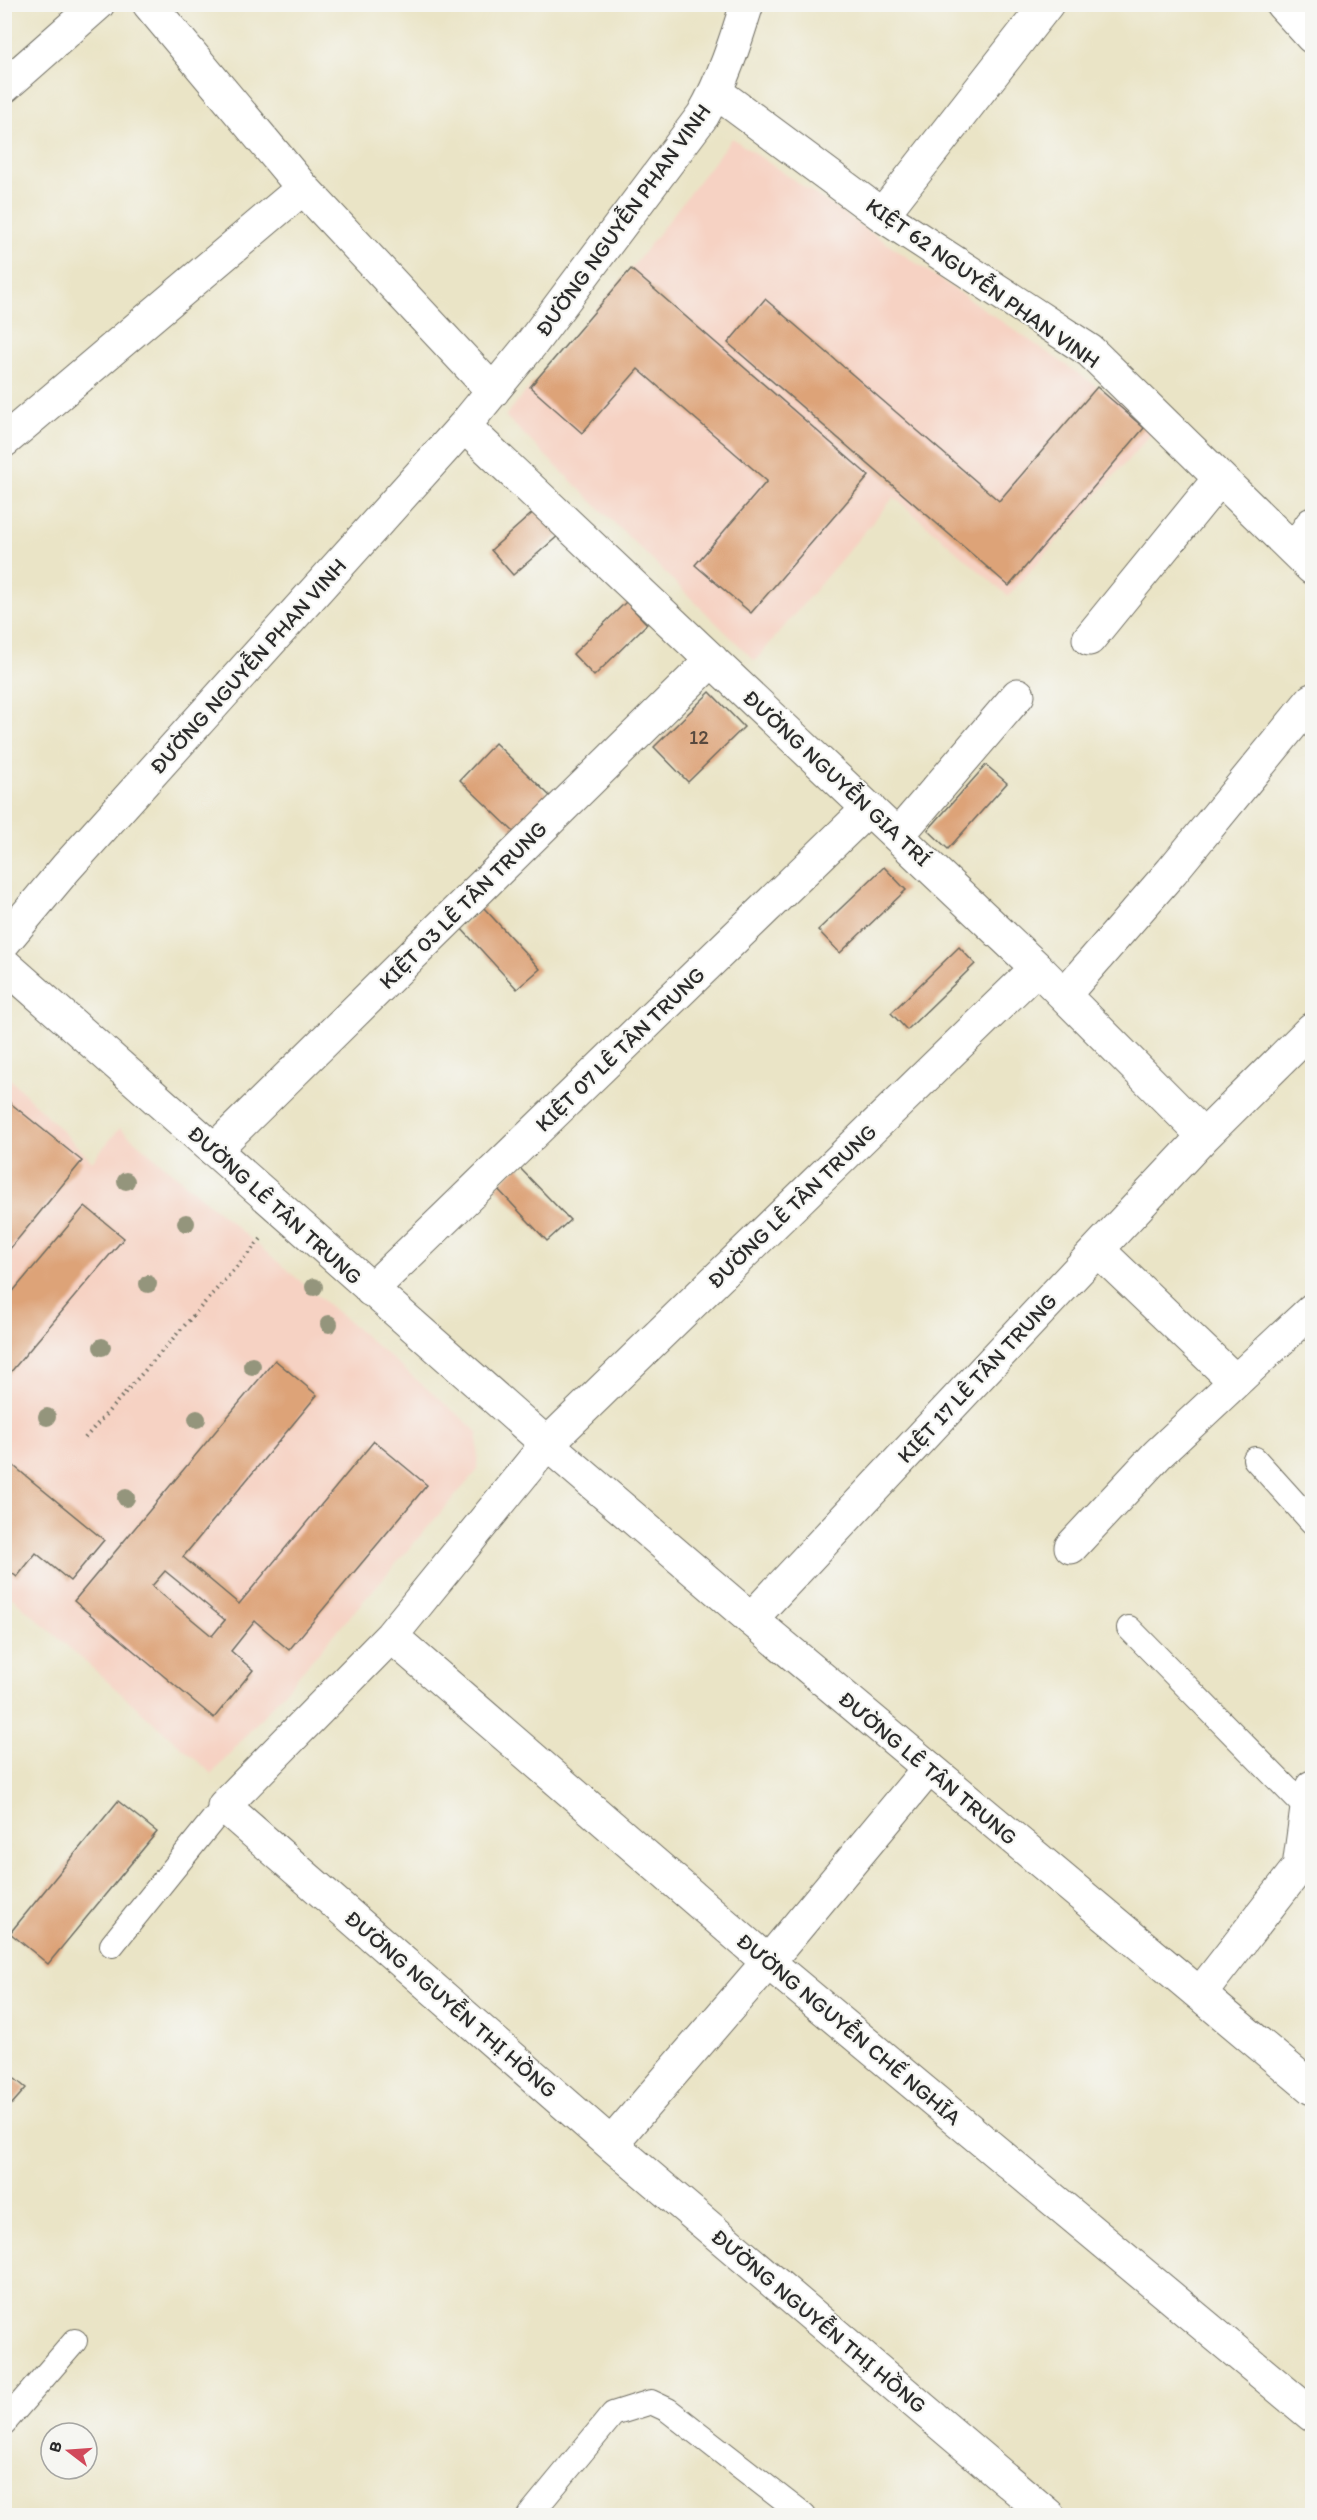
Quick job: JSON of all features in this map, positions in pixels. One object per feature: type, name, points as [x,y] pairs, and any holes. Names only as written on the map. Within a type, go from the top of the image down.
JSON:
[{"type":"street","points":[[4,87],[98,4]]},
{"type":"street","points":[[149,4],[303,188],[493,391]]},
{"type":"street","name":"ĐƯỜNG NGUYỄN PHAN VINH","points":[[4,942],[66,868],[493,391],[685,141],[716,92],[747,4]]},
{"type":"street","points":[[882,215],[1047,4]]},
{"type":"street","points":[[1282,4],[1312,37]]},
{"type":"street","name":"KIỆT 62 NGUYỄN PHAN VINH","points":[[716,92],[882,215],[1090,351],[1303,559]]},
{"type":"street","points":[[4,441],[303,188]]},
{"type":"street","name":"ĐƯỜNG NGUYỄN GIA TRÍ","points":[[464,426],[1037,968],[1204,1137]]},
{"type":"street","points":[[1089,639],[1220,478]]},
{"type":"street","points":[[1303,559],[1312,524]]},
{"type":"street","name":"KIỆT 03 LÊ TÂN TRUNG","points":[[214,1150],[712,660]]},
{"type":"street","points":[[898,835],[1018,694]]},
{"type":"street","points":[[1064,995],[1172,872],[1312,700]]},
{"type":"street","name":"KIỆT 07 LÊ TÂN TRUNG","points":[[371,1290],[869,808]]},
{"type":"street","name":"ĐƯỜNG LÊ TÂN TRUNG","points":[[4,964],[547,1444],[751,1619],[1312,2088]]},
{"type":"street","name":"ĐƯỜNG LÊ TÂN TRUNG","points":[[547,1444],[1037,968]]},
{"type":"street","name":"KIỆT 17 LÊ TÂN TRUNG","points":[[751,1619],[1204,1137],[1312,1029]]},
{"type":"street","points":[[1098,1250],[1235,1381]]},
{"type":"street","points":[[1071,1547],[1158,1454],[1312,1310]]},
{"type":"street","points":[[224,1806],[392,1636],[547,1444]]},
{"type":"street","name":"ĐƯỜNG NGUYỄN CHẾ NGHĨA","points":[[392,1636],[768,1962],[1312,2415]]},
{"type":"street","points":[[611,2144],[768,1962],[928,1768]]},
{"type":"street","points":[[1200,1994],[1299,1868],[1310,1798]]},
{"type":"street","name":"ĐƯỜNG NGUYỄN THỊ HỒNG","points":[[224,1806],[611,2144],[1049,2516]]},
{"type":"lane","points":[[1255,1459],[1312,1522]]},
{"type":"lane","points":[[1129,1628],[1310,1798]]},
{"type":"lane","points":[[112,1945],[224,1806]]},
{"type":"lane","points":[[4,2422],[75,2341]]},
{"type":"lane","points":[[529,2516],[613,2414],[651,2403],[668,2410],[804,2516]]},
{"type":"path","points":[[85,1438],[285,1212]]},
{"type":"shaded area","points":[[732,138],[1157,427],[1008,596],[894,497],[755,661],[505,416],[631,269]]},
{"type":"shaded area","points":[[4,1073],[92,1161],[120,1128],[478,1432],[477,1471],[212,1774],[5,1591]]},
{"type":"building","points":[[631,269],[869,476],[751,613],[695,565],[767,481],[638,369],[582,433],[530,387]]},
{"type":"building","points":[[765,299],[999,501],[1097,387],[1144,428],[1009,586],[728,343]]},
{"type":"building","points":[[537,509],[559,535],[513,575],[491,550]]},
{"type":"building","points":[[626,602],[647,624],[594,676],[573,654]]},
{"type":"building","points":[[710,692],[744,727],[688,782],[654,747]]},
{"type":"building","points":[[495,743],[551,797],[516,834],[460,780]]},
{"type":"building","points":[[986,765],[1007,783],[948,849],[928,830]]},
{"type":"building","points":[[884,867],[906,890],[840,953],[818,930]]},
{"type":"building","points":[[483,907],[540,969],[517,989],[461,928]]},
{"type":"building","points":[[959,947],[975,964],[907,1030],[891,1013]]},
{"type":"building","points":[[4,1098],[82,1161],[4,1256]]},
{"type":"building","points":[[518,1166],[570,1220],[547,1241],[496,1187]]},
{"type":"building","points":[[85,1206],[124,1238],[4,1380],[4,1302]]},
{"type":"building","points":[[275,1360],[317,1395],[183,1557],[239,1604],[374,1441],[427,1485],[289,1650],[255,1621],[231,1651],[253,1670],[214,1718],[74,1601]],"holes":[[[165,1571],[225,1620],[212,1636],[152,1586]]]},
{"type":"building","points":[[4,1458],[104,1540],[70,1581],[36,1553],[17,1577],[4,1567]]},
{"type":"building","points":[[118,1801],[157,1832],[48,1964],[10,1933]]},
{"type":"building","points":[[4,2070],[26,2088],[4,2113]]}]
